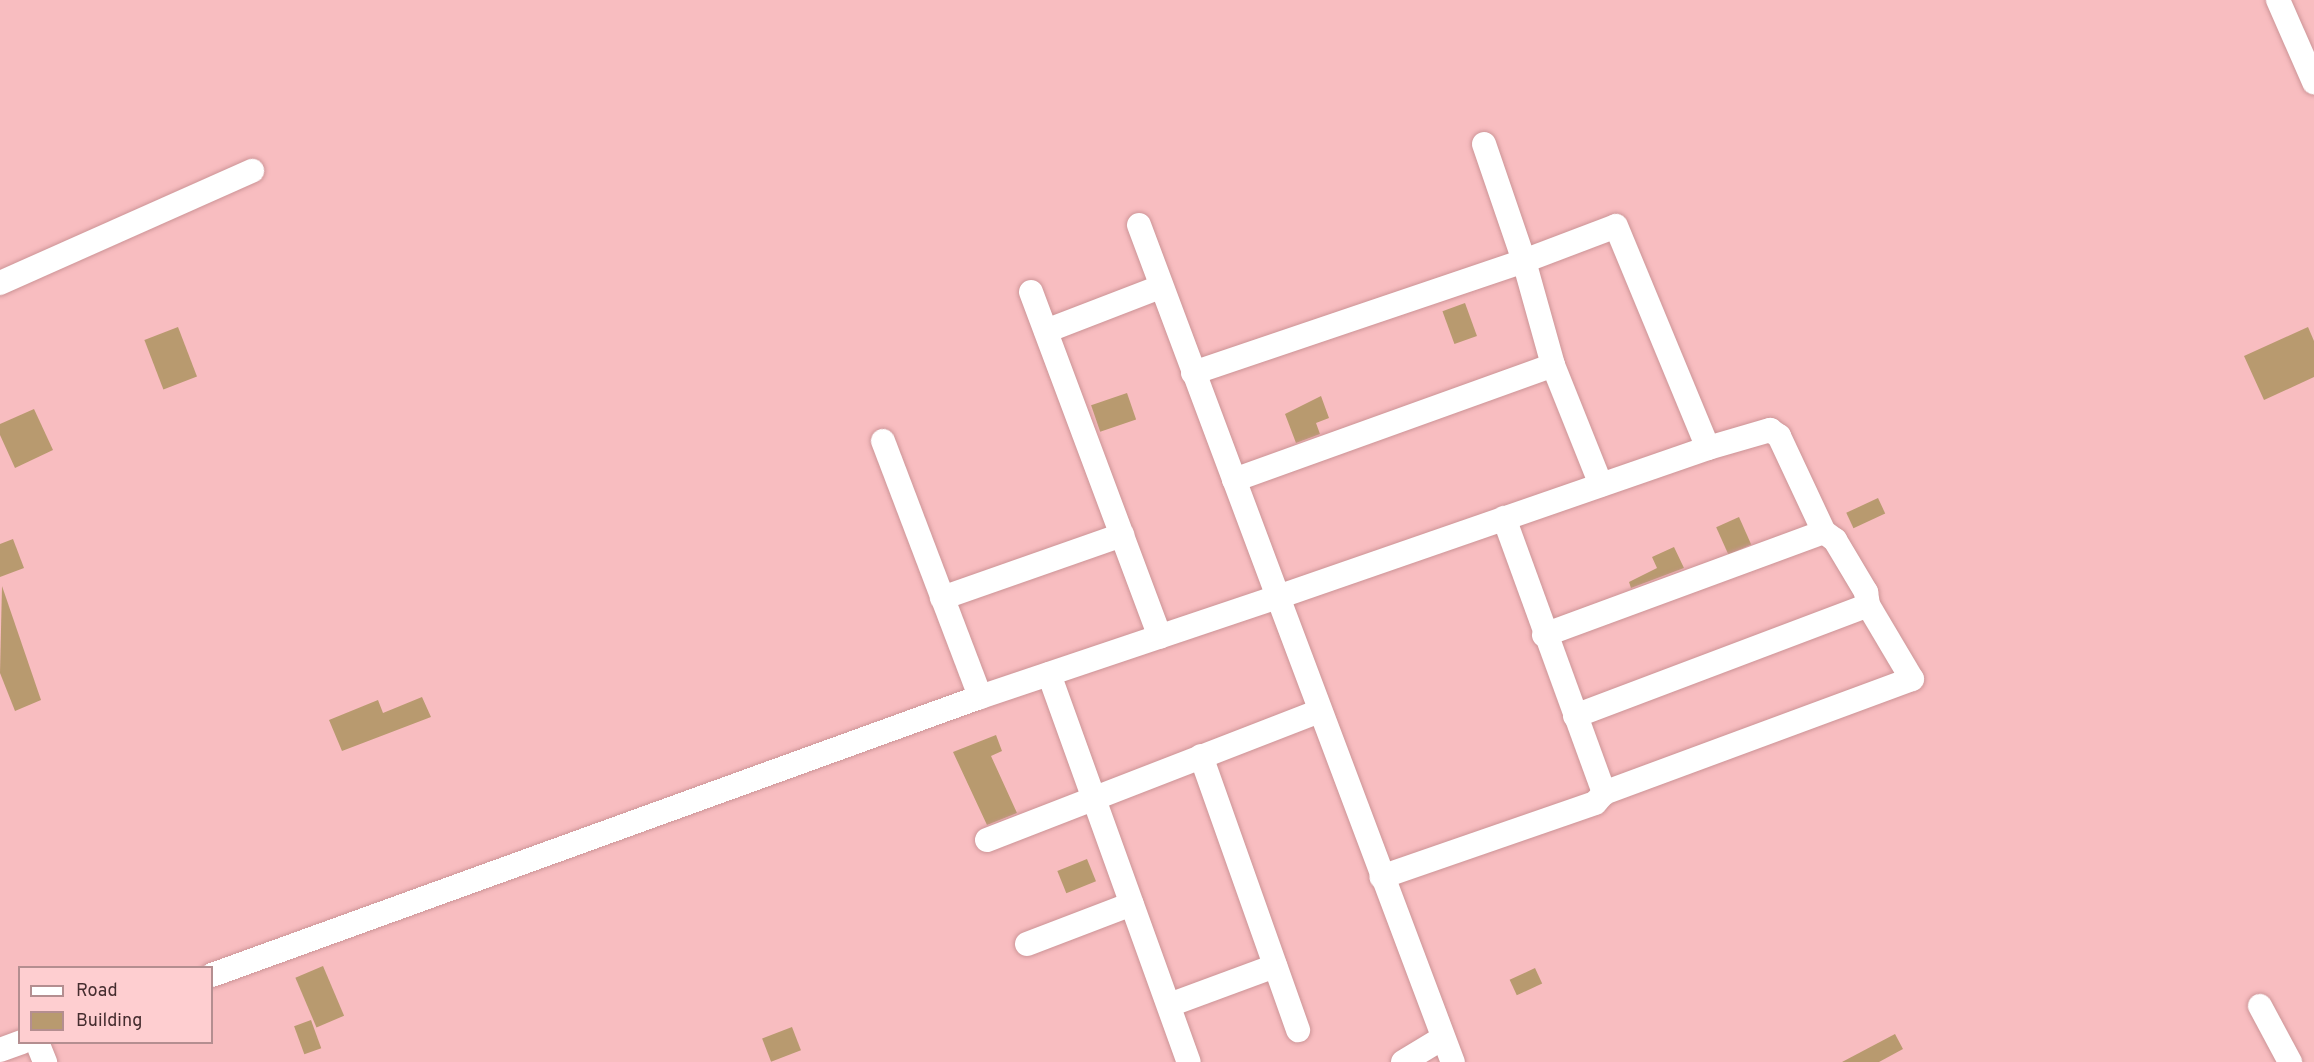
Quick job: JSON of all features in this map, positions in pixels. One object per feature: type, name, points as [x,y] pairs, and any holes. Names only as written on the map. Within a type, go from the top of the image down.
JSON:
[{"type":"street","points":[[2278,0],[2314,82]]},
{"type":"street","points":[[1484,144],[1524,261],[1553,365],[1601,485]]},
{"type":"street","points":[[0,283],[252,171]]},
{"type":"street","points":[[1139,225],[1160,287],[1278,597],[1441,1039],[1453,1062]]},
{"type":"street","points":[[1193,373],[1524,261],[1616,226],[1708,447]]},
{"type":"street","points":[[1046,331],[1160,287]]},
{"type":"street","points":[[1031,292],[1160,637]]},
{"type":"street","points":[[1234,480],[1553,365]]},
{"type":"street","points":[[213,975],[980,697],[1278,597],[1708,447],[1770,430],[1779,436],[1824,532],[1835,540],[1866,592],[1868,605],[1912,679],[1604,793],[1595,803],[1381,877]]},
{"type":"street","points":[[883,441],[980,697]]},
{"type":"street","points":[[1504,518],[1544,634],[1604,793]]},
{"type":"street","points":[[1544,634],[1824,532]]},
{"type":"street","points":[[942,598],[1122,535]]},
{"type":"street","points":[[1575,716],[1868,605]]},
{"type":"street","points":[[1049,674],[1189,1062]]},
{"type":"street","points":[[987,840],[1320,711]]},
{"type":"street","points":[[1201,756],[1298,1030]]},
{"type":"street","points":[[1027,944],[1132,904]]},
{"type":"street","points":[[1169,1005],[1275,966]]},
{"type":"street","points":[[2260,1006],[2290,1062]]},
{"type":"street","points":[[1402,1062],[1441,1039]]},
{"type":"street","points":[[0,1050],[18,1043]]},
{"type":"street","points":[[38,1044],[45,1062]]},
{"type":"building","points":[[1465,303],[1477,336],[1454,344],[1442,311]]},
{"type":"building","points":[[178,327],[197,376],[163,389],[144,340]]},
{"type":"building","points":[[2308,327],[2314,341],[2314,377],[2264,400],[2244,356]]},
{"type":"building","points":[[1127,393],[1136,419],[1100,432],[1091,405]]},
{"type":"building","points":[[1321,396],[1329,418],[1316,423],[1320,434],[1296,443],[1285,414]]},
{"type":"building","points":[[34,409],[53,450],[15,468],[0,435],[0,424]]},
{"type":"building","points":[[1878,498],[1885,513],[1853,528],[1846,513]]},
{"type":"building","points":[[1739,517],[1751,544],[1728,555],[1716,527]]},
{"type":"building","points":[[13,539],[24,568],[0,577],[0,544]]},
{"type":"building","points":[[1674,547],[1684,568],[1631,588],[1629,582],[1657,568],[1652,557]]},
{"type":"building","points":[[2,586],[41,700],[15,711],[0,673]]},
{"type":"building","points":[[422,697],[431,717],[342,751],[329,720],[378,700],[383,713]]},
{"type":"building","points":[[996,735],[1002,751],[991,756],[1017,813],[987,825],[953,752]]},
{"type":"building","points":[[1087,859],[1096,881],[1066,893],[1057,871]]},
{"type":"building","points":[[323,966],[344,1016],[316,1027],[295,978]]},
{"type":"building","points":[[1535,968],[1542,983],[1517,995],[1510,980]]},
{"type":"building","points":[[311,1020],[321,1048],[304,1054],[294,1026]]},
{"type":"building","points":[[792,1027],[801,1050],[771,1062],[762,1038]]},
{"type":"building","points":[[1895,1034],[1903,1049],[1879,1062],[1842,1062]]}]
